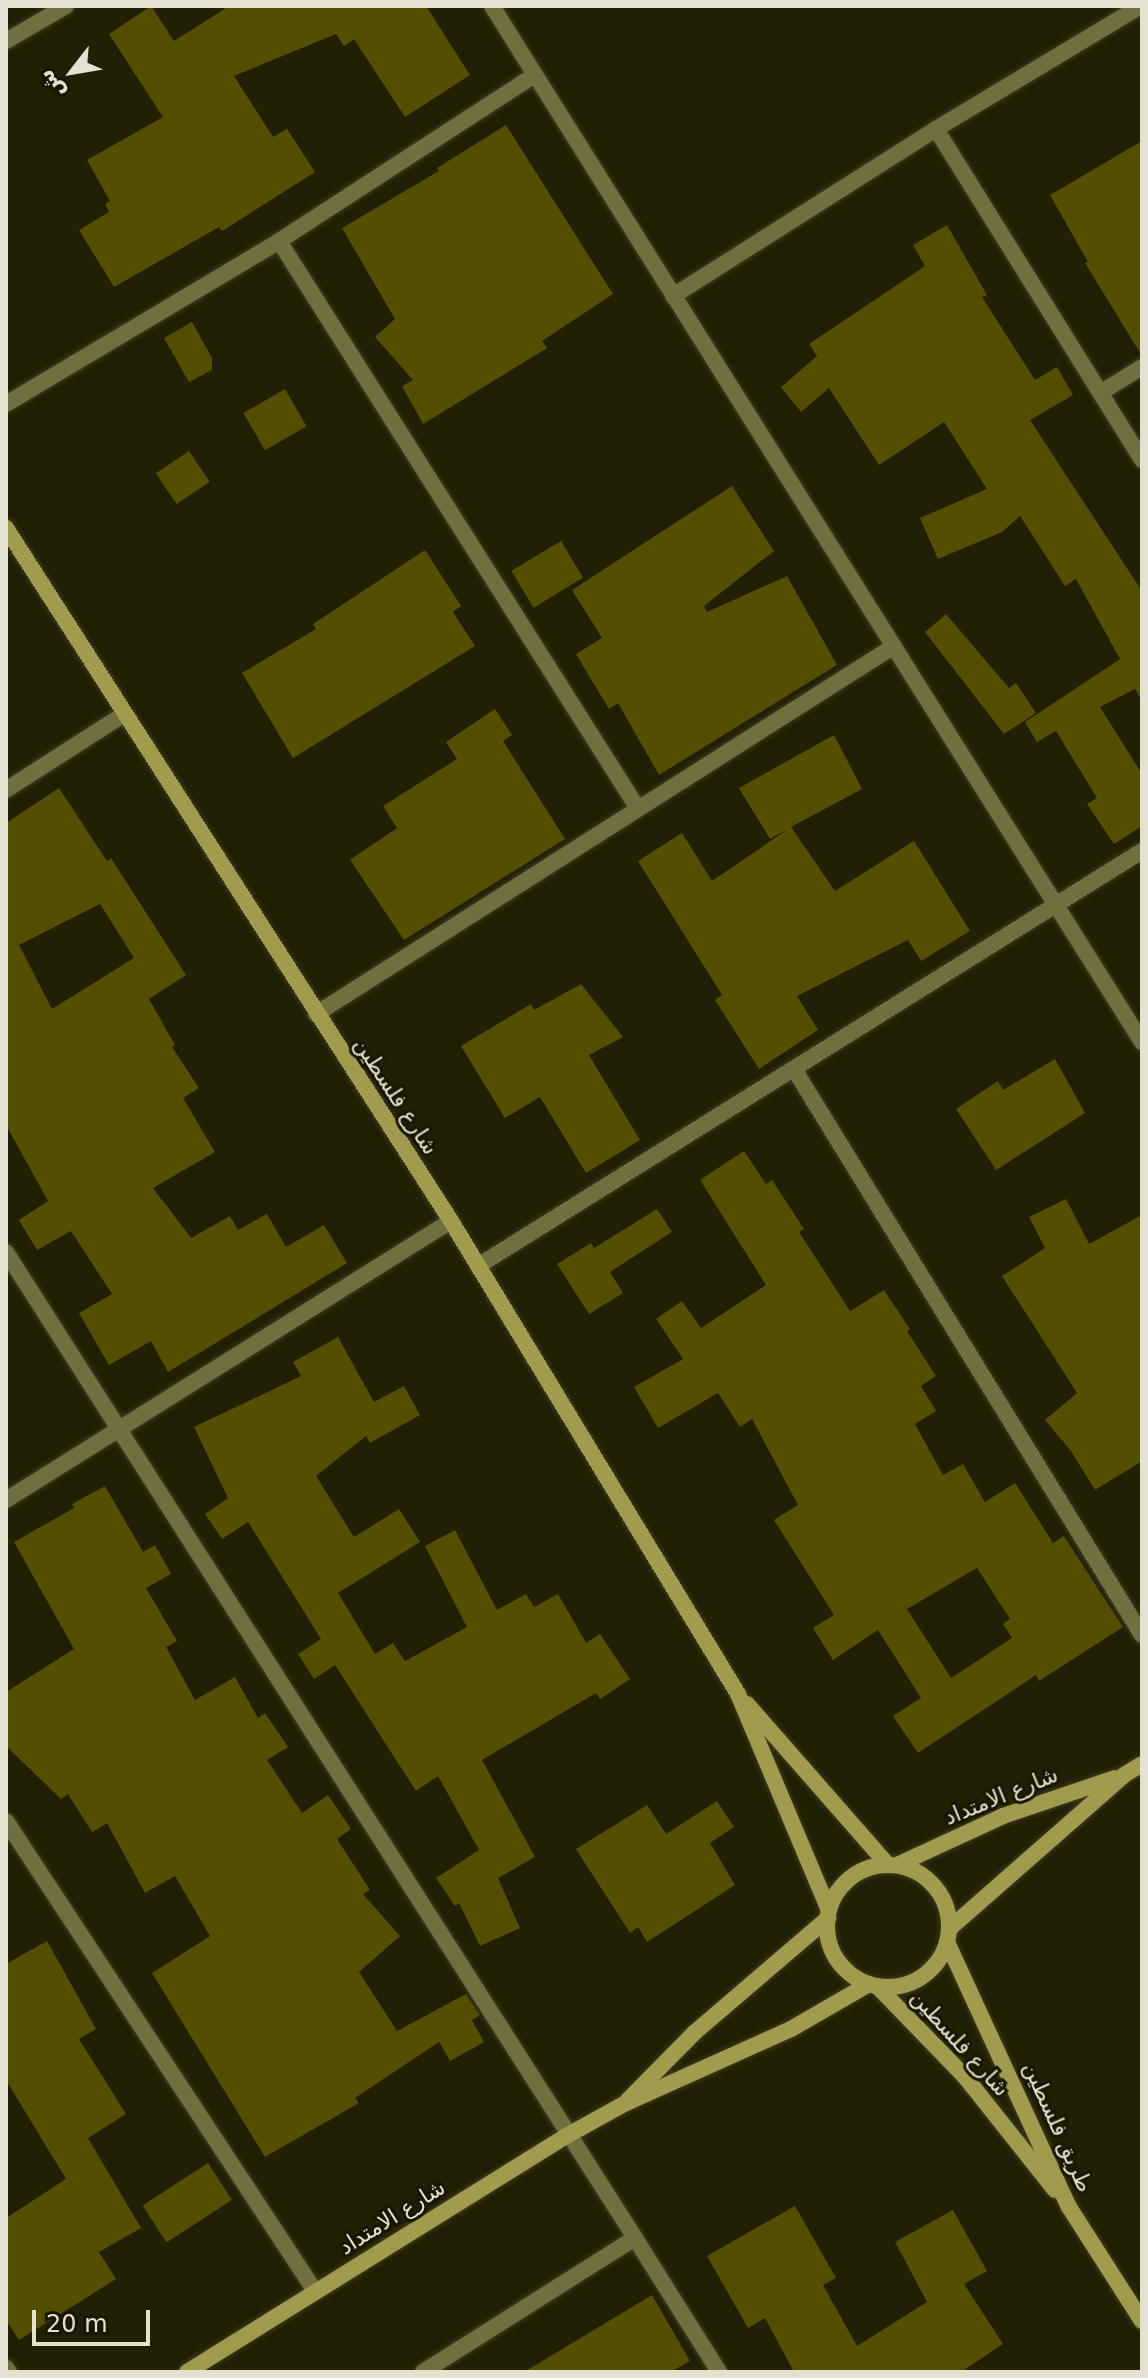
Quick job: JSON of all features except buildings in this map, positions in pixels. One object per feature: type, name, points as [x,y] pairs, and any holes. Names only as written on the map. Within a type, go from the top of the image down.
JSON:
[{"type":"street","points":[[6,41],[66,6]]},
{"type":"street","points":[[492,6],[533,76],[1142,1042]]},
{"type":"street","points":[[673,296],[936,129],[1141,6]]},
{"type":"street","points":[[6,404],[279,241],[533,76]]},
{"type":"street","points":[[936,129],[1142,460]]},
{"type":"street","points":[[279,241],[637,807]]},
{"type":"street","points":[[1100,393],[1142,367]]},
{"type":"street","name":"شارع فلسطين","points":[[6,528],[123,715],[451,1221],[738,1694],[829,1914]]},
{"type":"street","points":[[316,1014],[894,646]]},
{"type":"street","points":[[6,790],[123,715]]},
{"type":"street","points":[[478,1266],[1142,851]]},
{"type":"street","points":[[794,1069],[1142,1635]]},
{"type":"street","points":[[6,1500],[451,1221]]},
{"type":"street","points":[[6,1252],[719,2372]]},
{"type":"street","name":"شارع فلسطين","points":[[738,1694],[892,1865]]},
{"type":"street","name":"شارع الامتداد","points":[[948,1935],[1124,1775],[1142,1764]]},
{"type":"street","name":"شارع الامتداد","points":[[892,1865],[1003,1816],[1124,1775]]},
{"type":"street","points":[[6,1821],[315,2291]]},
{"type":"street","points":[[892,1865],[911,1869],[935,1887],[948,1914],[948,1935],[933,1968],[921,1978],[893,1987],[873,1985],[857,1978],[837,1958],[831,1945],[829,1914],[845,1883],[858,1873],[892,1865]]},
{"type":"street","name":"شارع الامتداد","points":[[624,2104],[694,2033],[829,1914]]},
{"type":"street","name":"طريق فلسطين","points":[[948,1935],[1069,2207],[1141,2317]]},
{"type":"street","name":"شارع فلسطين","points":[[873,1985],[966,2078],[1069,2207]]},
{"type":"street","name":"شارع الامتداد","points":[[187,2372],[568,2135],[624,2104],[791,2029],[873,1985]]},
{"type":"street","points":[[423,2372],[635,2238]]}]
